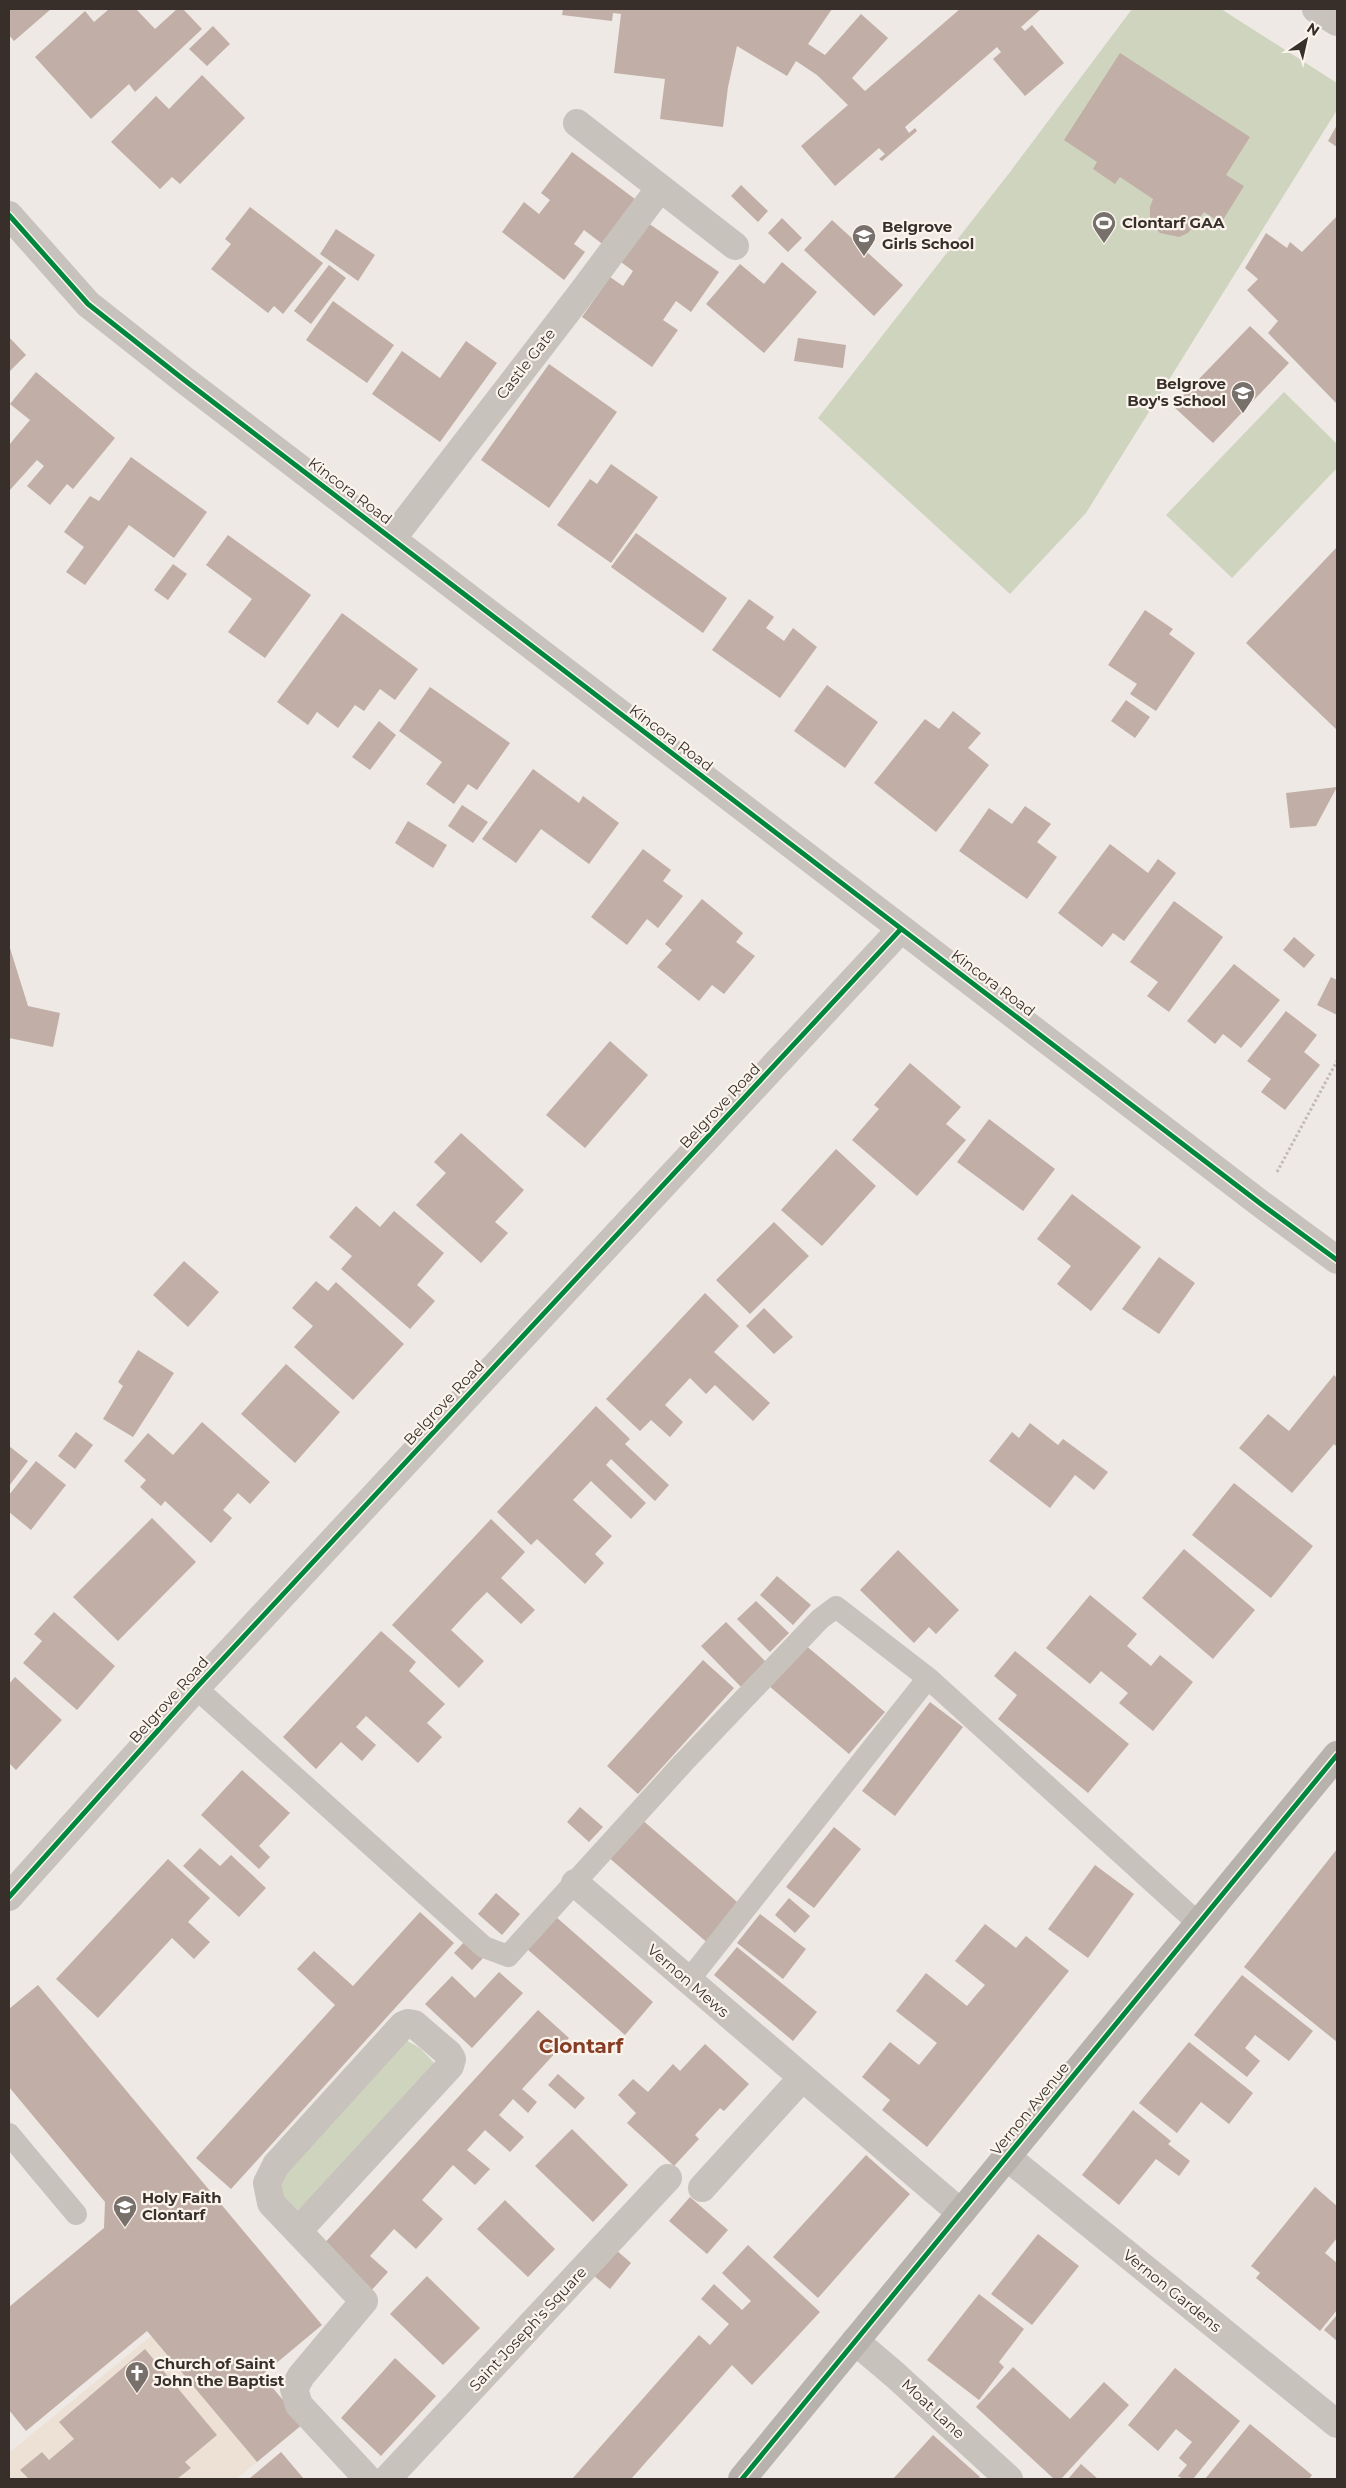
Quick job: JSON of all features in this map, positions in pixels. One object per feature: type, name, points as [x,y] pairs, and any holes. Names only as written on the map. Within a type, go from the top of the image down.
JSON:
[{"type":"main road","name":"Vernon Avenue","points":[[742,2479],[1337,1755]]},
{"type":"street","points":[[1316,9],[1337,22]]},
{"type":"street","points":[[577,123],[735,246]]},
{"type":"street","name":"Castle Gate","points":[[392,538],[580,295],[660,188]]},
{"type":"street","name":"Kincora Road","points":[[9,215],[88,304],[901,930],[1260,1204],[1337,1260]]},
{"type":"street","name":"Belgrove Road","points":[[9,1897],[196,1688],[901,930]]},
{"type":"street","name":"Vernon Mews","points":[[574,1883],[960,2213]]},
{"type":"street","points":[[298,2231],[450,2066],[452,2059],[449,2054],[414,2024],[408,2023],[403,2025],[276,2165],[267,2183],[271,2203],[364,2301],[301,2376],[294,2389],[299,2405],[368,2479]]},
{"type":"street","points":[[702,2188],[802,2078]]},
{"type":"street","name":"Vernon Gardens","points":[[1007,2157],[1337,2424]]},
{"type":"street","name":"Saint Joseph's Square","points":[[387,2479],[668,2178]]},
{"type":"street","name":"Moat Lane","points":[[855,2342],[894,2374],[1009,2479]]},
{"type":"lane","points":[[196,1688],[484,1947],[508,1956],[683,1763],[820,1619],[836,1607],[928,1678],[1199,1924]]},
{"type":"lane","points":[[688,1981],[928,1678]]},
{"type":"lane","points":[[9,2134],[76,2214]]},
{"type":"path","points":[[1260,1204],[1337,1061]]},
{"type":"green space","name":"Clontarf GAA","points":[[1132,9],[1221,9],[1337,83],[1337,110],[1086,513],[1010,594],[818,418],[1010,172]]},
{"type":"green space","points":[[1284,392],[1337,444],[1337,468],[1232,578],[1166,515]]},
{"type":"green space","points":[[402,2038],[420,2048],[438,2067],[296,2219],[276,2200],[281,2170]]},
{"type":"shaded area","points":[[151,2336],[257,2462],[236,2479],[177,2479],[190,2468],[185,2462],[217,2435],[145,2349],[60,2421],[74,2439],[49,2460],[42,2452],[21,2470],[28,2478],[9,2479],[9,2453]]},
{"type":"building","points":[[9,9],[51,9],[14,41],[9,35]]},
{"type":"building","points":[[109,9],[136,9],[155,29],[177,9],[183,9],[202,29],[135,92],[129,84],[91,119],[35,57],[85,11],[94,22]]},
{"type":"building","points":[[563,9],[832,9],[808,44],[825,55],[861,14],[888,38],[852,78],[865,91],[960,9],[1041,9],[1021,27],[1025,31],[1032,25],[1064,63],[1025,96],[993,59],[1001,52],[997,47],[905,127],[909,133],[915,128],[917,131],[882,161],[879,159],[885,154],[879,148],[835,186],[801,146],[848,105],[817,75],[796,61],[787,76],[737,46],[728,87],[723,127],[660,119],[665,79],[614,73],[621,14],[613,13],[612,21],[562,15]]},
{"type":"building","points":[[213,26],[230,44],[207,66],[189,49]]},
{"type":"building","name":"Clontarf GAA","points":[[1120,53],[1250,137],[1226,175],[1244,186],[1221,223],[1204,212],[1188,233],[1179,237],[1160,233],[1153,226],[1150,217],[1150,207],[1153,199],[1120,177],[1115,184],[1093,169],[1097,162],[1064,140]]},
{"type":"building","points":[[202,75],[245,118],[180,184],[172,177],[160,189],[111,142],[156,96],[169,109]]},
{"type":"building","points":[[1337,125],[1337,147],[1328,141]]},
{"type":"building","points":[[572,152],[639,202],[605,246],[584,230],[574,244],[585,252],[564,280],[502,232],[524,202],[539,214],[550,200],[541,193]]},
{"type":"building","points":[[741,185],[768,211],[758,222],[731,196]]},
{"type":"building","points":[[250,207],[323,263],[283,314],[274,306],[268,313],[211,269],[231,244],[225,239]]},
{"type":"building","points":[[1337,216],[1336,403],[1268,333],[1278,321],[1247,290],[1258,279],[1245,268],[1266,233],[1287,248],[1290,242],[1302,252]]},
{"type":"building","points":[[782,218],[802,238],[788,252],[768,233]]},
{"type":"building","points":[[832,220],[903,285],[874,316],[804,250]]},
{"type":"building","points":[[648,223],[719,272],[691,312],[676,301],[663,320],[678,330],[652,367],[582,317],[610,277],[623,286],[633,271],[621,262]]},
{"type":"building","points":[[336,229],[375,255],[358,281],[320,254]]},
{"type":"building","points":[[782,262],[817,292],[764,353],[706,304],[740,264],[764,284]]},
{"type":"building","points":[[329,265],[346,278],[311,324],[294,311]]},
{"type":"building","points":[[333,301],[394,345],[367,383],[306,340]]},
{"type":"building","points":[[1250,326],[1289,363],[1213,443],[1173,406]]},
{"type":"building","points":[[9,337],[26,355],[9,372]]},
{"type":"building","points":[[798,338],[846,345],[843,368],[794,361]]},
{"type":"building","points":[[466,341],[497,363],[440,442],[372,394],[402,351],[440,378]]},
{"type":"building","points":[[549,364],[617,412],[549,508],[481,460]]},
{"type":"building","points":[[36,372],[115,438],[73,489],[67,484],[50,505],[27,486],[44,466],[37,460],[9,491],[9,445],[30,420],[10,404]]},
{"type":"building","points":[[131,457],[207,512],[174,558],[129,525],[85,585],[66,572],[84,547],[64,532],[90,496],[99,501]]},
{"type":"building","points":[[611,464],[658,497],[611,563],[557,525],[590,479],[597,484]]},
{"type":"building","points":[[636,533],[727,598],[703,633],[611,567]]},
{"type":"building","points":[[228,535],[311,595],[265,658],[228,632],[252,599],[206,565]]},
{"type":"building","points":[[1337,547],[1337,730],[1246,643]]},
{"type":"building","points":[[173,564],[187,574],[168,600],[154,590]]},
{"type":"building","points":[[749,599],[774,617],[766,628],[784,641],[793,628],[817,647],[780,698],[712,650]]},
{"type":"building","points":[[1145,610],[1173,629],[1169,634],[1195,653],[1156,711],[1130,694],[1137,684],[1108,665]]},
{"type":"building","points":[[342,613],[418,669],[395,700],[380,689],[364,711],[355,705],[338,728],[317,712],[308,725],[277,702]]},
{"type":"building","points":[[827,685],[878,722],[845,768],[794,731]]},
{"type":"building","points":[[430,687],[510,743],[477,790],[468,784],[454,804],[426,784],[442,762],[399,731]]},
{"type":"building","points":[[1126,700],[1150,717],[1135,738],[1111,721]]},
{"type":"building","points":[[953,711],[981,733],[968,748],[989,765],[936,832],[874,783],[925,719],[939,729]]},
{"type":"building","points":[[379,721],[396,735],[370,770],[352,757]]},
{"type":"building","points":[[533,769],[579,803],[583,796],[619,823],[589,864],[541,829],[516,863],[482,839]]},
{"type":"building","points":[[1337,787],[1316,826],[1290,828],[1286,793]]},
{"type":"building","points":[[462,805],[488,822],[473,843],[448,826]]},
{"type":"building","points":[[1025,806],[1051,824],[1037,842],[1057,857],[1027,899],[959,851],[989,808],[1012,824]]},
{"type":"building","points":[[408,821],[447,845],[433,868],[395,843]]},
{"type":"building","points":[[1110,844],[1148,873],[1158,859],[1176,873],[1124,941],[1113,933],[1102,947],[1058,913]]},
{"type":"building","points":[[643,849],[671,870],[663,881],[683,896],[658,928],[647,919],[627,945],[591,917]]},
{"type":"building","points":[[702,899],[743,933],[736,942],[755,956],[724,994],[712,985],[699,1001],[657,967],[672,950],[665,944]]},
{"type":"building","points":[[1174,901],[1223,937],[1169,1012],[1147,996],[1158,982],[1130,962]]},
{"type":"building","points":[[1294,937],[1315,955],[1304,968],[1283,950]]},
{"type":"building","points":[[9,945],[28,1006],[60,1013],[53,1047],[9,1038]]},
{"type":"building","points":[[1234,964],[1280,1000],[1241,1048],[1223,1034],[1215,1044],[1187,1021]]},
{"type":"building","points":[[1331,977],[1337,980],[1337,1015],[1317,1005]]},
{"type":"building","points":[[1286,1011],[1317,1035],[1304,1052],[1320,1065],[1285,1110],[1261,1092],[1271,1079],[1247,1061]]},
{"type":"building","points":[[610,1041],[648,1075],[585,1148],[546,1115]]},
{"type":"building","points":[[910,1063],[961,1107],[946,1124],[966,1140],[917,1196],[852,1140],[879,1109],[874,1105]]},
{"type":"building","points":[[989,1119],[1055,1169],[1023,1211],[957,1162]]},
{"type":"building","points":[[461,1133],[524,1190],[495,1222],[508,1233],[481,1263],[416,1205],[446,1173],[434,1162]]},
{"type":"building","points":[[836,1149],[876,1186],[822,1246],[781,1210]]},
{"type":"building","points":[[1072,1194],[1141,1247],[1091,1311],[1057,1284],[1071,1266],[1037,1239]]},
{"type":"building","points":[[356,1206],[380,1227],[394,1211],[444,1253],[417,1285],[435,1301],[410,1329],[341,1269],[352,1256],[329,1237]]},
{"type":"building","points":[[774,1222],[809,1256],[750,1314],[716,1280]]},
{"type":"building","points":[[1159,1257],[1195,1283],[1159,1334],[1122,1309]]},
{"type":"building","points":[[184,1261],[219,1292],[188,1327],[153,1295]]},
{"type":"building","points":[[316,1281],[328,1291],[336,1282],[404,1344],[353,1400],[294,1347],[313,1326],[292,1308]]},
{"type":"building","points":[[705,1293],[739,1326],[714,1352],[770,1403],[753,1421],[715,1385],[706,1394],[690,1378],[665,1405],[683,1422],[670,1437],[651,1420],[640,1431],[606,1399]]},
{"type":"building","points":[[764,1308],[793,1337],[774,1354],[746,1326]]},
{"type":"building","points":[[138,1350],[174,1373],[133,1437],[103,1419],[123,1386],[118,1382]]},
{"type":"building","points":[[286,1364],[340,1412],[295,1463],[241,1414]]},
{"type":"building","points":[[1334,1375],[1337,1378],[1337,1447],[1334,1444],[1292,1493],[1239,1448],[1268,1414],[1289,1431]]},
{"type":"building","points":[[596,1406],[630,1439],[625,1444],[669,1485],[655,1501],[611,1459],[606,1465],[646,1503],[631,1519],[591,1481],[573,1500],[612,1536],[595,1554],[604,1563],[585,1584],[537,1539],[531,1545],[497,1512]]},
{"type":"building","points":[[202,1422],[270,1482],[250,1504],[238,1493],[223,1510],[232,1518],[211,1543],[165,1501],[161,1506],[140,1487],[146,1480],[124,1461],[148,1433],[173,1455]]},
{"type":"building","points":[[1030,1423],[1058,1445],[1063,1439],[1108,1472],[1094,1490],[1075,1475],[1050,1508],[989,1461],[1012,1432],[1019,1438]]},
{"type":"building","points":[[76,1432],[93,1445],[75,1469],[58,1456]]},
{"type":"building","points":[[9,1446],[28,1461],[9,1486]]},
{"type":"building","points":[[36,1461],[66,1485],[31,1530],[9,1512],[9,1495]]},
{"type":"building","points":[[1234,1483],[1313,1546],[1271,1598],[1192,1535]]},
{"type":"building","points":[[152,1518],[196,1562],[118,1641],[73,1597]]},
{"type":"building","points":[[491,1519],[525,1552],[501,1578],[535,1610],[521,1624],[487,1592],[475,1604],[451,1630],[484,1661],[459,1688],[392,1625]]},
{"type":"building","points":[[1184,1549],[1255,1610],[1213,1659],[1142,1598]]},
{"type":"building","points":[[898,1550],[959,1610],[936,1634],[929,1627],[914,1643],[860,1590]]},
{"type":"building","points":[[777,1576],[811,1605],[793,1625],[760,1595]]},
{"type":"building","points":[[1090,1595],[1137,1634],[1127,1646],[1151,1666],[1160,1655],[1193,1682],[1153,1731],[1119,1703],[1128,1693],[1101,1671],[1090,1684],[1046,1648]]},
{"type":"building","points":[[756,1601],[789,1633],[770,1652],[737,1619]]},
{"type":"building","points":[[54,1612],[115,1666],[77,1710],[23,1663],[42,1641],[34,1634]]},
{"type":"building","points":[[726,1622],[766,1662],[741,1687],[701,1646]]},
{"type":"building","points":[[381,1631],[416,1662],[409,1671],[445,1704],[427,1723],[442,1737],[418,1763],[366,1716],[356,1727],[376,1745],[362,1761],[341,1742],[316,1769],[283,1737]]},
{"type":"building","points":[[804,1644],[885,1712],[849,1754],[769,1686]]},
{"type":"building","points":[[1015,1651],[1129,1744],[1088,1793],[998,1719],[1017,1695],[994,1676]]},
{"type":"building","points":[[703,1660],[734,1688],[638,1794],[607,1766]]},
{"type":"building","points":[[15,1677],[62,1720],[16,1770],[9,1763],[9,1684]]},
{"type":"building","points":[[930,1702],[963,1727],[895,1816],[862,1791]]},
{"type":"building","points":[[242,1770],[290,1813],[259,1846],[270,1857],[259,1869],[201,1815]]},
{"type":"building","points":[[580,1807],[603,1827],[589,1842],[567,1822]]},
{"type":"building","points":[[640,1818],[743,1907],[710,1945],[607,1856]]},
{"type":"building","points":[[834,1827],[861,1849],[814,1908],[786,1887]]},
{"type":"building","points":[[200,1848],[220,1866],[231,1855],[266,1888],[239,1917],[183,1866]]},
{"type":"building","points":[[1337,1849],[1337,2042],[1244,1967]]},
{"type":"building","points":[[168,1859],[210,1898],[188,1922],[210,1942],[194,1959],[172,1938],[98,2018],[56,1979]]},
{"type":"building","points":[[1095,1865],[1134,1894],[1088,1958],[1048,1929]]},
{"type":"building","points":[[496,1893],[520,1914],[502,1935],[478,1914]]},
{"type":"building","points":[[789,1898],[810,1916],[795,1933],[775,1915]]},
{"type":"building","points":[[420,1912],[454,1943],[231,2189],[196,2158],[335,2005],[297,1969],[314,1951],[353,1986]]},
{"type":"building","points":[[760,1914],[806,1949],[783,1979],[737,1943]]},
{"type":"building","points":[[555,1916],[653,2002],[625,2035],[526,1948]]},
{"type":"building","points":[[985,1924],[1016,1948],[1026,1936],[1069,1971],[927,2147],[882,2110],[890,2100],[862,2077],[890,2042],[919,2065],[937,2043],[896,2011],[926,1973],[967,2006],[985,1985],[955,1961]]},
{"type":"building","points":[[465,1941],[483,1958],[472,1970],[454,1953]]},
{"type":"building","points":[[737,1947],[817,2012],[793,2041],[714,1975]]},
{"type":"building","points":[[499,1972],[523,1993],[472,2048],[425,2004],[452,1976],[475,1998]]},
{"type":"building","points":[[1242,1975],[1313,2031],[1289,2061],[1255,2035],[1245,2048],[1260,2061],[1247,2077],[1194,2035]]},
{"type":"building","name":"Holy Faith Clontarf","points":[[38,1985],[322,2325],[262,2375],[303,2424],[257,2462],[147,2331],[26,2431],[9,2410],[9,2307],[104,2228],[105,2202],[9,2087],[9,2009]]},
{"type":"building","points":[[538,2010],[569,2038],[522,2089],[537,2102],[528,2113],[513,2099],[499,2115],[524,2137],[510,2152],[485,2130],[467,2150],[490,2169],[475,2185],[453,2165],[422,2200],[443,2219],[416,2249],[394,2229],[370,2256],[388,2272],[370,2292],[321,2247]]},
{"type":"building","points":[[1189,2042],[1253,2093],[1229,2124],[1201,2102],[1177,2133],[1139,2103]]},
{"type":"building","points":[[705,2044],[749,2084],[724,2111],[720,2108],[695,2135],[699,2139],[674,2166],[627,2123],[636,2113],[618,2095],[633,2079],[648,2092],[673,2064],[680,2071]]},
{"type":"building","points":[[558,2074],[585,2098],[575,2109],[548,2085]]},
{"type":"building","points":[[1133,2110],[1171,2141],[1168,2144],[1190,2161],[1179,2176],[1156,2159],[1119,2205],[1082,2175]]},
{"type":"building","points":[[572,2129],[628,2185],[593,2222],[535,2166]]},
{"type":"building","points":[[866,2155],[910,2194],[818,2298],[773,2257]]},
{"type":"building","points":[[1315,2187],[1337,2206],[1337,2238],[1325,2253],[1337,2263],[1337,2310],[1320,2331],[1256,2278],[1260,2273],[1251,2266]]},
{"type":"building","points":[[690,2197],[728,2230],[707,2254],[669,2221]]},
{"type":"building","points":[[505,2200],[555,2249],[528,2277],[477,2229]]},
{"type":"building","points":[[1038,2234],[1079,2266],[1032,2325],[991,2294]]},
{"type":"building","points":[[748,2245],[820,2312],[752,2385],[732,2365],[631,2479],[572,2479],[699,2335],[710,2345],[729,2324],[701,2299],[714,2284],[742,2310],[751,2301],[722,2273]]},
{"type":"building","points":[[615,2249],[631,2263],[610,2289],[593,2275]]},
{"type":"building","points":[[427,2276],[480,2328],[443,2365],[390,2314]]},
{"type":"building","points":[[979,2294],[1024,2329],[999,2362],[1004,2367],[979,2400],[927,2360]]},
{"type":"building","points":[[1337,2315],[1337,2341],[1324,2330]]},
{"type":"building","name":"Church of Saint John the Baptist","points":[[145,2349],[217,2435],[185,2462],[191,2468],[177,2479],[26,2479],[28,2478],[20,2470],[42,2452],[49,2460],[74,2439],[59,2422]]},
{"type":"building","points":[[395,2358],[436,2396],[381,2456],[341,2418]]},
{"type":"building","points":[[1013,2367],[1070,2419],[1104,2382],[1129,2405],[1061,2479],[1054,2479],[976,2407]]},
{"type":"building","points":[[1175,2368],[1240,2421],[1193,2479],[1183,2479],[1178,2476],[1187,2465],[1179,2458],[1192,2442],[1176,2429],[1158,2451],[1128,2425]]},
{"type":"building","points":[[1250,2424],[1312,2475],[1309,2479],[1205,2479]]},
{"type":"building","points":[[933,2435],[980,2477],[978,2479],[893,2479]]},
{"type":"building","points":[[281,2452],[304,2479],[249,2479]]},
{"type":"building","points":[[1081,2464],[1098,2479],[1068,2479]]},
{"type":"cycle path","points":[[9,215],[88,304],[183,379],[1261,1204],[1337,1260]]},
{"type":"cycle path","points":[[9,1897],[196,1688],[901,929]]},
{"type":"cycle path","points":[[742,2479],[1337,1755]]},
{"type":"place","name":"Clontarf GAA","points":[[1104,244]]},
{"type":"place","name":"Belgrove Girls School","points":[[864,257]]},
{"type":"place","name":"Belgrove Boy's School","points":[[1243,414]]},
{"type":"place","name":"Holy Faith Clontarf","points":[[125,2228]]},
{"type":"place","name":"Church of Saint John the Baptist","points":[[137,2394]]},
{"type":"district","name":"Clontarf","points":[[581,2046]]}]
